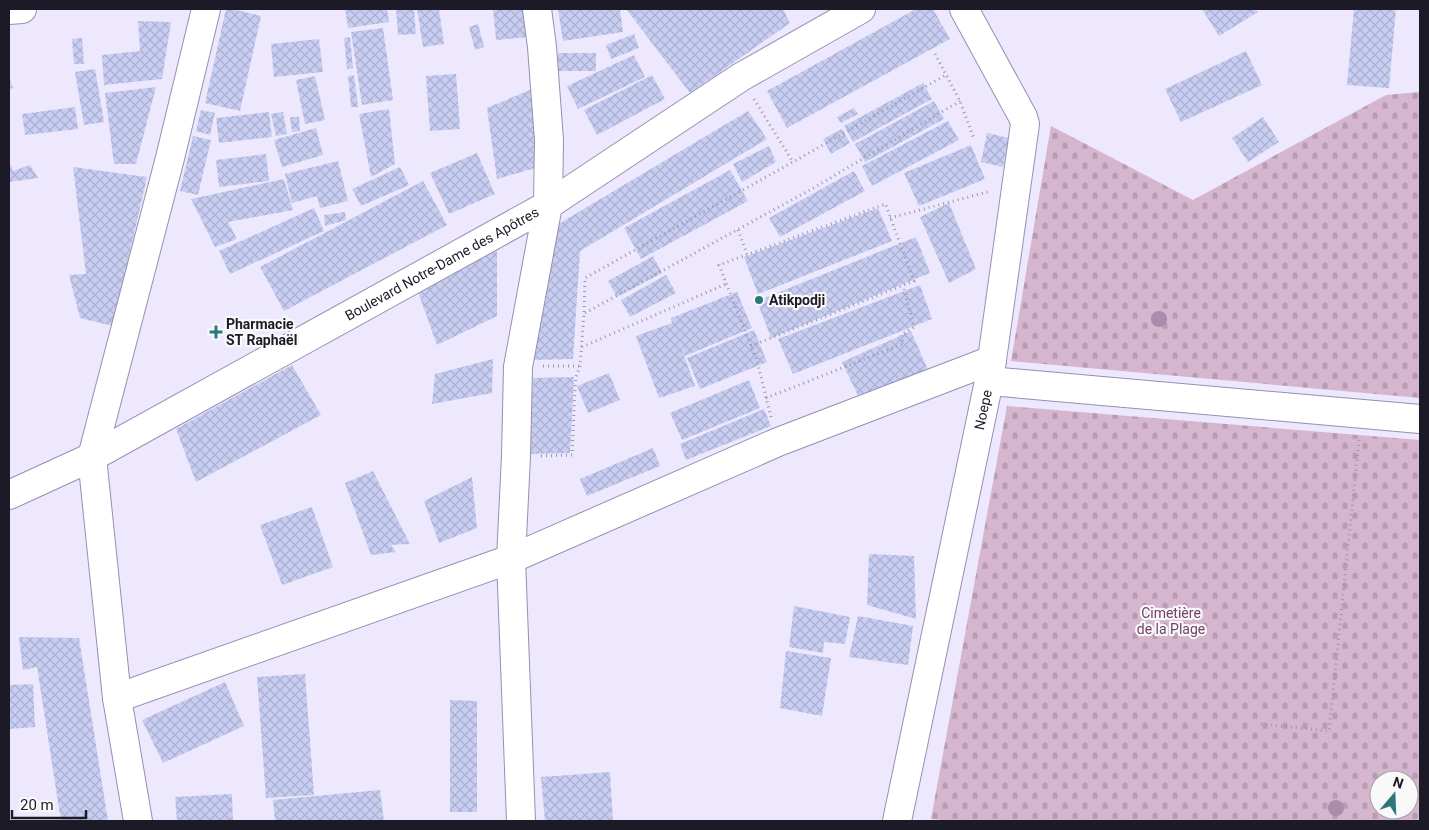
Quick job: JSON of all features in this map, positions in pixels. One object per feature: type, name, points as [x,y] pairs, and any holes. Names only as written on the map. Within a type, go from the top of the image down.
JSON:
[{"type":"street","points":[[9,10],[22,9]]},
{"type":"street","points":[[138,821],[117,698],[92,457],[170,158],[206,9]]},
{"type":"street","points":[[521,821],[511,559],[518,367],[548,205],[549,140],[542,47],[537,9]]},
{"type":"street","name":"Boulevard Notre-Dame des Apôtres","points":[[9,495],[92,457],[548,205],[741,77],[861,9]]},
{"type":"street","name":"Noepe","points":[[897,821],[990,371],[1025,124],[1023,117],[964,9]]},
{"type":"street","points":[[117,698],[511,559],[778,442],[990,371],[1361,414],[1420,419]]},
{"type":"path","points":[[935,54],[960,100],[974,139]]},
{"type":"path","points":[[516,456],[572,455],[576,377],[580,366],[582,347],[585,278],[946,75]]},
{"type":"path","points":[[741,77],[793,162]]},
{"type":"path","points":[[584,313],[810,190],[960,100]]},
{"type":"path","points":[[890,218],[1000,189]]},
{"type":"path","points":[[751,346],[914,281],[885,203],[720,265],[726,284],[757,361],[778,442]]},
{"type":"path","points":[[738,230],[747,254]]},
{"type":"path","points":[[582,347],[726,284]]},
{"type":"path","points":[[766,398],[903,344],[901,335],[914,327],[904,285]]},
{"type":"path","points":[[518,367],[580,366]]},
{"type":"path","points":[[1261,724],[1329,731],[1361,414]]},
{"type":"green space","points":[[1420,92],[1420,398],[1011,361],[1051,126],[1193,200],[1386,95]]},
{"type":"green space","name":"Cimetière de la Plage","points":[[1007,406],[1420,440],[1420,821],[953,821],[931,819]]},
{"type":"building","points":[[226,9],[261,16],[240,111],[205,103]]},
{"type":"building","points":[[345,9],[387,9],[389,22],[348,28]]},
{"type":"building","points":[[396,9],[414,9],[416,34],[398,35]]},
{"type":"building","points":[[417,9],[439,9],[444,44],[423,47]]},
{"type":"building","points":[[493,9],[525,9],[528,37],[496,40]]},
{"type":"building","points":[[558,9],[620,9],[623,32],[563,41]]},
{"type":"building","points":[[626,9],[783,9],[790,23],[690,93]]},
{"type":"building","points":[[916,9],[933,9],[950,39],[787,128],[767,91]]},
{"type":"building","points":[[1202,9],[1256,9],[1258,12],[1219,36]]},
{"type":"building","points":[[1354,9],[1396,9],[1389,88],[1347,85]]},
{"type":"building","points":[[138,21],[171,22],[162,79],[104,85],[102,55],[140,51]]},
{"type":"building","points":[[478,24],[484,47],[475,50],[469,27]]},
{"type":"building","points":[[383,28],[393,100],[362,105],[351,32]]},
{"type":"building","points":[[634,34],[639,48],[611,59],[606,45]]},
{"type":"building","points":[[350,37],[353,68],[347,69],[344,38]]},
{"type":"building","points":[[82,38],[84,64],[74,64],[72,39]]},
{"type":"building","points":[[319,39],[323,72],[274,77],[271,44]]},
{"type":"building","points":[[1246,51],[1262,85],[1181,122],[1165,89]]},
{"type":"building","points":[[558,53],[596,53],[596,71],[558,71]]},
{"type":"building","points":[[634,55],[645,77],[578,109],[567,86]]},
{"type":"building","points":[[95,69],[104,122],[84,125],[75,72]]},
{"type":"building","points":[[456,74],[460,129],[430,131],[426,76]]},
{"type":"building","points":[[354,75],[358,107],[351,107],[348,76]]},
{"type":"building","points":[[652,75],[665,99],[597,135],[584,110]]},
{"type":"building","points":[[315,76],[325,120],[305,124],[296,80]]},
{"type":"building","points":[[9,77],[13,88],[9,89]]},
{"type":"building","points":[[923,83],[932,99],[853,142],[844,126]]},
{"type":"building","points":[[156,87],[136,164],[114,164],[105,93]]},
{"type":"building","points":[[532,89],[539,167],[497,179],[487,108]]},
{"type":"building","points":[[934,101],[944,119],[865,162],[855,144]]},
{"type":"building","points":[[75,107],[78,129],[25,135],[22,114]]},
{"type":"building","points":[[854,108],[858,114],[841,123],[837,117]]},
{"type":"building","points":[[389,109],[395,164],[371,177],[359,114]]},
{"type":"building","points":[[201,110],[215,113],[210,135],[196,131]]},
{"type":"building","points":[[748,111],[767,139],[580,251],[573,359],[532,360],[540,235]]},
{"type":"building","points":[[269,112],[272,137],[219,143],[216,118]]},
{"type":"building","points":[[283,112],[287,134],[276,136],[271,114]]},
{"type":"building","points":[[290,117],[299,117],[300,131],[292,132]]},
{"type":"building","points":[[1263,117],[1279,142],[1248,162],[1232,138]]},
{"type":"building","points":[[948,121],[959,140],[872,186],[862,166]]},
{"type":"building","points":[[316,128],[323,155],[282,167],[274,140]]},
{"type":"building","points":[[842,129],[850,143],[831,154],[823,139]]},
{"type":"building","points":[[987,133],[1009,138],[1003,167],[981,162]]},
{"type":"building","points":[[193,136],[211,140],[198,195],[180,191]]},
{"type":"building","points":[[971,145],[985,179],[919,206],[904,173]]},
{"type":"building","points":[[769,146],[776,162],[742,182],[733,164]]},
{"type":"building","points":[[477,153],[495,194],[449,214],[430,173]]},
{"type":"building","points":[[266,154],[269,181],[219,187],[216,160]]},
{"type":"building","points":[[9,161],[13,171],[30,165],[38,178],[9,182]]},
{"type":"building","points":[[338,161],[348,201],[320,208],[317,196],[292,203],[285,174]]},
{"type":"building","points":[[73,167],[147,177],[113,326],[80,318],[69,275],[86,274]]},
{"type":"building","points":[[400,167],[409,185],[361,206],[352,189]]},
{"type":"building","points":[[730,170],[748,201],[641,259],[624,228]]},
{"type":"building","points":[[854,171],[865,191],[780,237],[769,218]]},
{"type":"building","points":[[284,179],[293,210],[228,222],[237,239],[215,247],[191,199]]},
{"type":"building","points":[[423,181],[447,225],[284,311],[260,267]]},
{"type":"building","points":[[949,203],[976,269],[949,283],[920,217]]},
{"type":"building","points":[[314,208],[324,231],[230,274],[219,251]]},
{"type":"building","points":[[878,208],[892,241],[758,294],[744,257]]},
{"type":"building","points":[[345,212],[346,220],[325,226],[324,215]]},
{"type":"building","points":[[916,237],[930,273],[771,338],[757,301]]},
{"type":"building","points":[[497,250],[497,316],[437,345],[418,292]]},
{"type":"building","points":[[653,256],[662,273],[617,297],[608,281]]},
{"type":"building","points":[[666,275],[676,293],[630,317],[621,300]]},
{"type":"building","points":[[920,285],[932,319],[793,374],[778,339]]},
{"type":"building","points":[[737,292],[752,328],[685,356],[681,347],[695,386],[659,398],[636,336],[672,323],[671,318]]},
{"type":"building","points":[[754,330],[767,362],[700,389],[687,358]]},
{"type":"building","points":[[911,331],[928,370],[860,400],[842,362]]},
{"type":"building","points":[[493,359],[492,393],[432,404],[435,374]]},
{"type":"building","points":[[292,365],[321,415],[196,482],[176,429]]},
{"type":"building","points":[[609,373],[620,400],[588,413],[577,386]]},
{"type":"building","points":[[574,377],[570,453],[529,454],[533,378]]},
{"type":"building","points":[[749,380],[760,408],[682,440],[670,413]]},
{"type":"building","points":[[764,409],[771,426],[686,460],[680,444]]},
{"type":"building","points":[[653,448],[660,466],[587,496],[580,479]]},
{"type":"building","points":[[373,471],[410,544],[391,545],[396,552],[371,555],[345,483]]},
{"type":"building","points":[[472,477],[477,528],[439,543],[424,501]]},
{"type":"building","points":[[312,507],[333,567],[282,585],[260,525]]},
{"type":"building","points":[[869,554],[914,556],[916,619],[867,605]]},
{"type":"building","points":[[794,606],[850,617],[845,644],[824,642],[823,653],[789,647]]},
{"type":"building","points":[[858,616],[913,626],[908,665],[849,657]]},
{"type":"building","points":[[19,637],[79,638],[108,821],[61,821],[37,667],[23,670]]},
{"type":"building","points":[[786,651],[831,658],[822,716],[780,708]]},
{"type":"building","points":[[305,674],[314,795],[266,798],[257,677]]},
{"type":"building","points":[[225,682],[244,726],[163,763],[142,720]]},
{"type":"building","points":[[33,684],[35,727],[9,729],[9,685]]},
{"type":"building","points":[[450,700],[477,701],[477,812],[450,812]]},
{"type":"building","points":[[610,772],[613,821],[545,821],[541,777]]},
{"type":"building","points":[[380,790],[384,821],[275,821],[273,800]]},
{"type":"building","points":[[232,794],[233,821],[177,821],[175,797]]},
{"type":"place","name":"Atikpodji","points":[[759,300]]},
{"type":"place","name":"Pharmacie ST Raphaël","points":[[216,332]]}]
